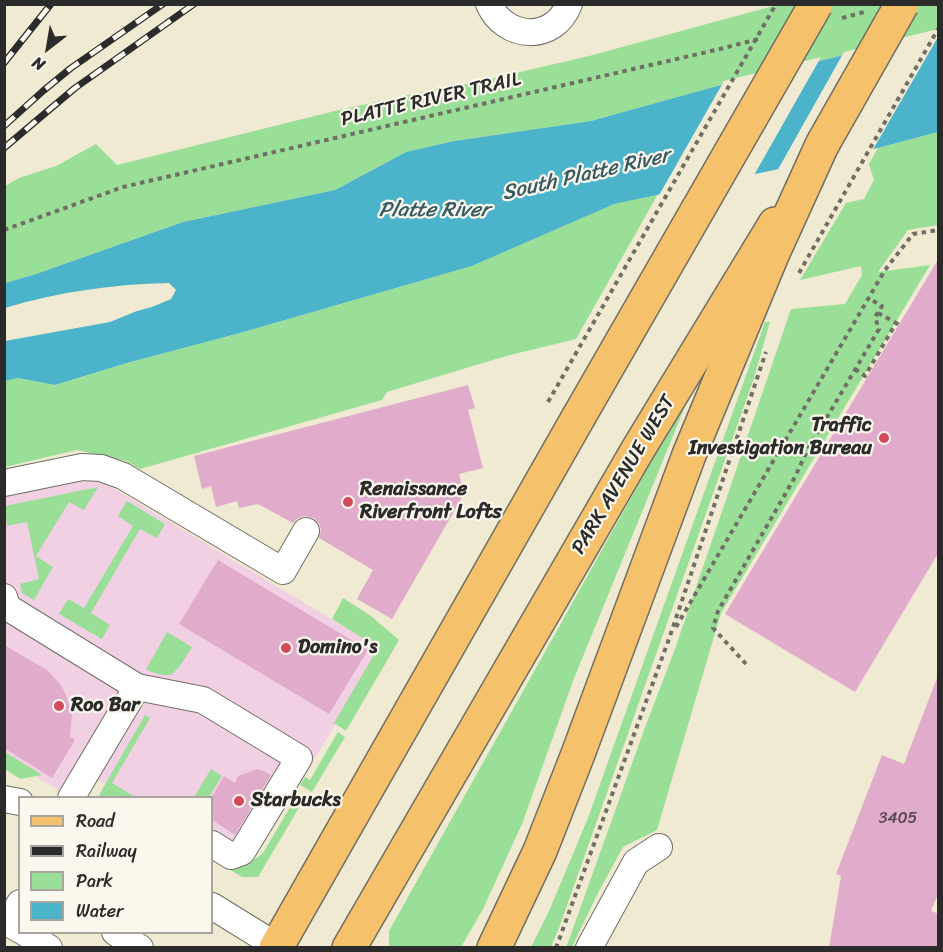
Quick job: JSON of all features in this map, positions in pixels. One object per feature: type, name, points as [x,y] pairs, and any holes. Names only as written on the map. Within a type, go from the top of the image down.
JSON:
[{"type":"main road","name":"PARK AVENUE WEST","points":[[349,948],[637,451],[822,145],[902,4]]},
{"type":"main road","points":[[278,947],[578,418],[825,12]]},
{"type":"main road","points":[[494,948],[540,851],[689,455],[751,302],[822,145]]},
{"type":"street","points":[[489,4],[502,23],[523,32],[535,32],[555,24],[569,4]]},
{"type":"street","points":[[4,483],[82,467],[101,468],[123,477],[283,571],[306,531]]},
{"type":"street","points":[[4,597],[7,607],[137,687],[203,700],[299,758],[242,852],[231,856],[213,845]]},
{"type":"street","points":[[71,796],[137,687]]},
{"type":"street","points":[[589,948],[636,862],[659,846]]},
{"type":"street","points":[[18,906],[8,923],[18,929]]},
{"type":"street","points":[[213,907],[278,947]]},
{"type":"street","points":[[26,934],[49,948]]},
{"type":"street","points":[[117,934],[140,948]]},
{"type":"path","points":[[548,402],[776,4]]},
{"type":"path","points":[[825,12],[868,11]]},
{"type":"path","points":[[795,280],[939,29]]},
{"type":"path","name":"PLATTE RIVER TRAIL","points":[[4,230],[123,187],[766,37]]},
{"type":"path","points":[[670,636],[885,270],[913,234],[939,230]]},
{"type":"path","points":[[746,664],[713,628],[718,611],[795,477],[807,451],[879,329],[875,317],[882,306],[868,298]]},
{"type":"path","points":[[855,369],[865,376],[897,324],[878,313]]},
{"type":"path","points":[[556,948],[670,636],[768,345]]},
{"type":"shaded area","points":[[90,474],[381,649],[247,870],[213,849],[213,796],[126,796],[78,768],[63,793],[5,758],[4,491]]},
{"type":"green space","points":[[777,5],[938,5],[938,32],[717,86],[591,121],[454,141],[406,152],[335,190],[183,222],[5,283],[5,186],[19,178],[56,166],[96,144],[117,165],[335,111],[589,56]]},
{"type":"green space","points":[[938,132],[938,225],[908,230],[878,272],[930,265],[721,613],[657,830],[623,847],[572,947],[566,948],[675,649],[791,309],[845,304],[862,275],[861,266],[800,280],[846,203],[864,199],[874,180],[869,164],[878,148]]},
{"type":"green space","points":[[658,194],[576,339],[506,356],[387,392],[382,400],[140,469],[126,461],[77,450],[5,467],[4,381],[18,378],[55,385],[240,333],[472,266],[613,204]]},
{"type":"green space","points":[[765,322],[770,322],[754,378],[559,928],[551,947],[531,947],[549,911],[588,818]]},
{"type":"green space","points":[[693,387],[573,681],[522,824],[483,909],[461,947],[389,948],[389,931]]},
{"type":"green space","points":[[98,487],[84,510],[69,502],[36,556],[53,567],[34,600],[22,593],[20,584],[39,579],[27,522],[7,526],[5,506]]},
{"type":"green space","points":[[127,501],[165,524],[157,538],[140,529],[91,613],[110,625],[102,639],[59,614],[68,599],[84,608],[133,526],[118,516]]},
{"type":"green space","points":[[343,598],[371,616],[399,640],[346,731],[334,723],[378,648],[332,619]]},
{"type":"green space","points":[[167,632],[192,647],[180,666],[171,675],[162,675],[146,669]]},
{"type":"green space","points":[[145,715],[150,718],[112,783],[133,796],[99,795]]},
{"type":"green space","points":[[338,732],[345,737],[312,792],[300,785],[305,777],[310,780]]},
{"type":"green space","points":[[5,752],[42,775],[20,779],[5,769]]},
{"type":"green space","points":[[211,769],[222,776],[210,796],[195,796]]},
{"type":"green space","points":[[296,797],[303,801],[258,877],[242,877],[213,860],[213,854],[242,865],[263,853]]},
{"type":"water","name":"Platte River","points":[[938,32],[938,132],[878,148],[614,204],[472,266],[55,385],[18,378],[5,381],[5,341],[110,322],[171,299],[176,290],[169,283],[106,287],[45,297],[5,308],[5,283],[183,222],[335,190],[406,152],[454,141],[591,121],[717,86]]},
{"type":"pier","points":[[938,29],[938,37],[871,153],[776,173],[844,52]]},
{"type":"pier","points":[[821,57],[753,177],[658,197],[724,81]]},
{"type":"building","name":"Traffic Investigation Bureau","points":[[939,258],[939,552],[855,692],[725,614]]},
{"type":"building","name":"Renaissance Riverfront Lofts","points":[[468,385],[475,408],[468,410],[483,468],[459,474],[464,494],[392,619],[357,599],[373,570],[319,538],[321,530],[314,518],[305,516],[293,523],[258,504],[239,508],[237,501],[216,507],[211,486],[202,489],[194,456]]},
{"type":"building","points":[[218,560],[368,650],[329,714],[179,624]]},
{"type":"building","points":[[4,645],[47,670],[61,685],[66,695],[72,715],[70,737],[75,740],[52,778],[4,748]]},
{"type":"building","points":[[937,678],[939,679],[939,892],[931,911],[939,914],[939,948],[829,948],[841,876],[836,874],[882,755],[904,764]]},
{"type":"building","points":[[257,769],[271,775],[235,835],[213,821],[213,796],[224,776],[235,783],[238,776]]},
{"type":"railway","points":[[4,63],[51,4]]},
{"type":"railway","points":[[4,126],[71,68],[163,4]]},
{"type":"railway","points":[[4,148],[75,88],[194,4]]},
{"type":"place","name":"Traffic Investigation Bureau","points":[[884,438]]},
{"type":"place","name":"Renaissance Riverfront Lofts","points":[[348,502]]},
{"type":"place","name":"Domino's","points":[[286,648]]},
{"type":"place","name":"Roo Bar","points":[[59,706]]},
{"type":"place","name":"Starbucks","points":[[239,801]]},
{"type":"water label","name":"South Platte River","points":[[586,175]]}]
